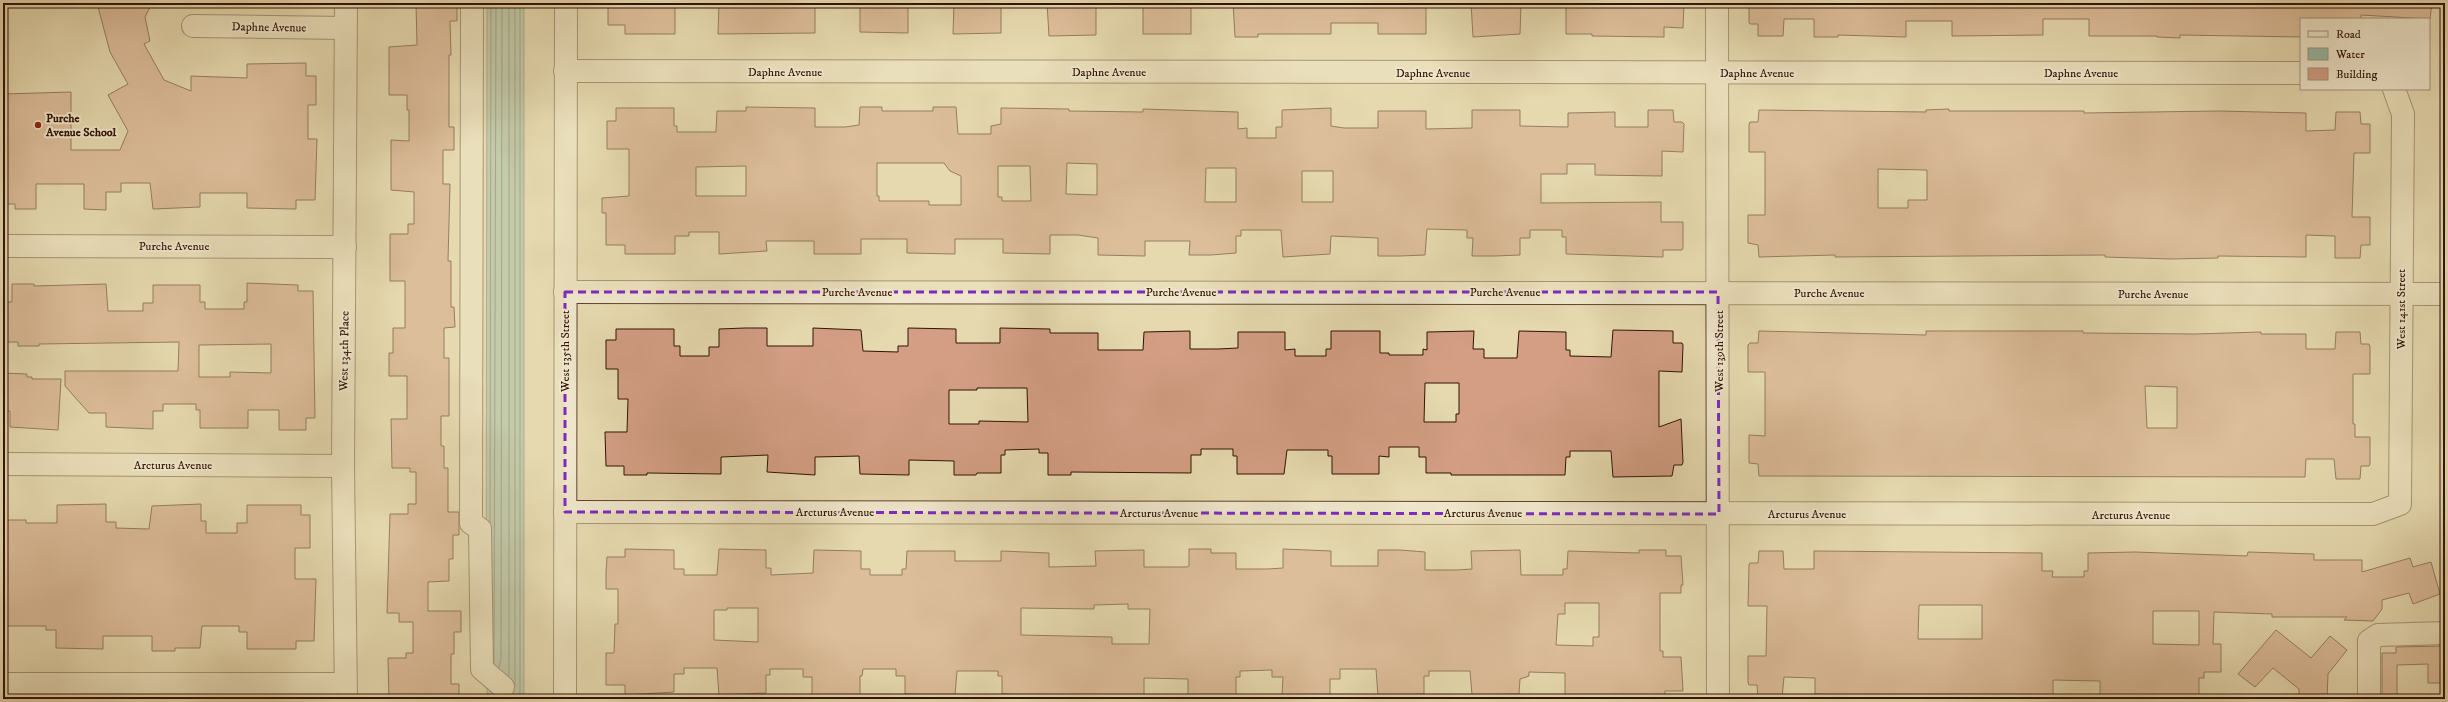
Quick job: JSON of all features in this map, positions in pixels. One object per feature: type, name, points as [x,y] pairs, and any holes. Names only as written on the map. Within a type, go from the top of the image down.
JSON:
[{"type":"street","name":"West 134th Place","points":[[346,3],[343,466],[346,692]]},
{"type":"street","points":[[472,3],[471,523],[480,529],[482,669],[502,687]]},
{"type":"street","name":"West 135th Street","points":[[565,699],[566,3]]},
{"type":"street","name":"West 139th Street","points":[[1717,3],[1719,514],[1718,699]]},
{"type":"street","name":"Daphne Avenue","points":[[193,26],[345,28]]},
{"type":"street","name":"Daphne Avenue","points":[[565,71],[2300,73]]},
{"type":"street","name":"West 141st Street","points":[[2394,90],[2403,114],[2400,504]]},
{"type":"street","name":"Purche Avenue","points":[[3,246],[345,246]]},
{"type":"street","name":"Purche Avenue","points":[[565,292],[1718,292],[2445,294]]},
{"type":"street","name":"Arcturus Avenue","points":[[3,464],[343,466]]},
{"type":"street","name":"Arcturus Avenue","points":[[565,512],[2335,515],[2373,514],[2400,504]]},
{"type":"street","points":[[2369,699],[2369,641],[2378,635],[2445,633]]},
{"type":"street","points":[[3,684],[346,692]]},
{"type":"highlighted area","points":[[565,292],[1718,292],[1719,514],[565,512]]},
{"type":"water","points":[[487,3],[524,3],[524,699],[487,699],[487,688],[474,677],[486,660]]},
{"type":"building","points":[[97,3],[152,3],[145,17],[150,41],[144,44],[164,80],[191,91],[191,76],[247,78],[247,64],[306,63],[306,76],[316,76],[316,105],[308,105],[308,139],[317,139],[315,200],[296,200],[296,209],[247,208],[247,193],[200,193],[200,207],[153,209],[150,183],[121,183],[121,192],[106,192],[106,210],[84,209],[84,184],[36,184],[36,209],[15,209],[15,204],[3,204],[3,94],[71,92],[71,150],[120,150],[128,131],[108,95],[128,84],[110,52]]},
{"type":"building","points":[[416,3],[457,3],[457,21],[450,21],[451,55],[449,55],[449,127],[454,127],[454,150],[443,150],[443,184],[450,184],[448,261],[451,261],[451,307],[454,307],[455,327],[444,328],[444,358],[449,358],[449,416],[441,416],[441,446],[444,446],[444,468],[448,468],[448,512],[459,512],[459,535],[453,535],[453,559],[449,559],[449,581],[428,582],[428,611],[461,611],[461,632],[454,632],[454,654],[451,654],[451,684],[459,684],[459,699],[389,699],[388,658],[406,658],[406,653],[413,653],[413,622],[399,622],[399,613],[387,613],[390,514],[408,514],[408,504],[416,504],[416,472],[410,472],[410,468],[392,468],[391,419],[407,419],[407,376],[389,376],[389,353],[393,353],[393,328],[405,328],[405,281],[390,281],[390,234],[408,234],[408,224],[414,224],[414,192],[391,190],[391,140],[409,141],[409,110],[407,110],[407,95],[389,95],[389,47],[417,45]]},
{"type":"building","points":[[608,3],[675,3],[675,34],[625,34],[625,25],[608,25]]},
{"type":"building","points":[[719,3],[815,3],[815,33],[718,34]]},
{"type":"building","points":[[860,3],[908,3],[908,33],[860,32]]},
{"type":"building","points":[[954,3],[1001,3],[1001,33],[953,34]]},
{"type":"building","points":[[1047,3],[1096,3],[1096,35],[1049,36]]},
{"type":"building","points":[[1143,3],[1191,3],[1191,34],[1143,34]]},
{"type":"building","points":[[1233,3],[1426,3],[1426,34],[1378,34],[1378,23],[1331,23],[1331,34],[1258,34],[1258,37],[1235,37]]},
{"type":"building","points":[[1471,3],[1521,3],[1520,34],[1473,37]]},
{"type":"building","points":[[1566,3],[1684,3],[1683,28],[1664,27],[1664,37],[1592,36],[1592,34],[1566,34]]},
{"type":"building","points":[[1749,3],[2432,3],[2430,19],[2361,15],[2361,18],[2300,18],[2300,37],[2180,35],[2180,38],[2157,36],[2089,36],[2089,19],[2043,19],[2043,35],[1952,36],[1952,21],[1906,21],[1906,37],[1838,35],[1838,37],[1814,37],[1814,19],[1784,19],[1783,36],[1758,36],[1758,24],[1750,24]]},
{"type":"building","points":[[746,107],[815,108],[815,127],[845,127],[859,125],[860,107],[882,107],[882,111],[933,111],[933,107],[956,107],[958,134],[991,134],[991,126],[1001,124],[1001,108],[1069,109],[1069,111],[1143,112],[1143,109],[1238,112],[1238,129],[1247,128],[1247,138],[1276,138],[1276,127],[1282,127],[1282,110],[1331,108],[1331,126],[1344,128],[1378,128],[1378,111],[1426,111],[1426,129],[1472,128],[1472,110],[1520,110],[1520,126],[1568,127],[1568,113],[1615,112],[1615,127],[1648,127],[1648,110],[1673,110],[1674,122],[1682,122],[1684,124],[1683,152],[1662,151],[1662,176],[1595,175],[1595,164],[1567,164],[1567,174],[1541,174],[1541,203],[1661,202],[1661,222],[1683,222],[1683,248],[1682,250],[1663,250],[1663,257],[1566,254],[1566,237],[1562,237],[1562,230],[1530,230],[1530,238],[1520,238],[1520,255],[1472,256],[1473,238],[1467,238],[1467,230],[1427,229],[1425,255],[1400,256],[1378,256],[1378,238],[1331,236],[1330,254],[1283,257],[1281,230],[1241,230],[1241,236],[1236,236],[1236,253],[1211,255],[1189,255],[1190,241],[1145,241],[1145,256],[1098,255],[1098,238],[1078,235],[1050,235],[1050,254],[1003,253],[1003,239],[955,239],[955,254],[907,253],[907,239],[861,239],[861,254],[814,254],[814,241],[766,241],[767,251],[719,254],[719,232],[689,232],[689,236],[675,236],[675,254],[625,254],[625,245],[606,245],[606,213],[602,213],[602,198],[629,196],[629,149],[607,149],[607,121],[616,121],[616,108],[674,108],[674,126],[677,126],[677,132],[716,132],[717,111],[746,111]],"holes":[[[877,163],[944,163],[950,171],[961,176],[961,205],[929,205],[929,201],[879,201],[879,196],[877,196]],[[1067,163],[1097,164],[1097,195],[1066,194]],[[746,166],[746,196],[696,196],[696,167]],[[998,166],[1030,166],[1031,201],[1002,201],[1002,197],[998,197]],[[1206,168],[1236,168],[1236,202],[1205,202]],[[1302,171],[1333,171],[1333,202],[1302,202]]]},
{"type":"building","points":[[1759,110],[1926,112],[1926,110],[2084,111],[2084,113],[2218,111],[2306,113],[2306,131],[2335,130],[2336,112],[2360,112],[2361,124],[2370,124],[2370,153],[2354,153],[2352,217],[2370,217],[2370,245],[2361,245],[2360,258],[2335,258],[2335,236],[2306,235],[2306,257],[2218,256],[2218,258],[2171,259],[2105,257],[2105,255],[1835,257],[1835,255],[1759,257],[1758,245],[1748,243],[1748,215],[1765,215],[1765,152],[1749,152],[1749,125],[1750,122],[1758,122]],"holes":[[[1878,169],[1927,170],[1927,200],[1908,200],[1908,208],[1878,208]]]},
{"type":"building","points":[[247,283],[298,285],[298,291],[313,291],[315,418],[306,418],[306,430],[279,430],[279,410],[248,410],[248,428],[200,428],[200,410],[196,410],[196,404],[163,404],[163,411],[153,411],[153,429],[106,427],[106,413],[89,413],[65,386],[65,371],[178,371],[179,342],[39,344],[39,346],[18,346],[18,342],[3,342],[3,302],[12,302],[12,284],[34,284],[34,286],[106,284],[108,311],[143,311],[143,303],[153,303],[153,285],[200,285],[200,302],[205,302],[205,309],[244,309],[244,302],[247,302]],"holes":[[[271,344],[271,373],[230,372],[230,377],[199,377],[199,345]]]},
{"type":"building","points":[[767,328],[767,346],[813,346],[813,328],[861,330],[863,351],[898,352],[898,346],[908,346],[908,328],[956,329],[956,343],[1000,343],[1000,328],[1050,329],[1050,333],[1098,333],[1098,350],[1143,350],[1144,332],[1190,331],[1190,349],[1218,349],[1238,348],[1238,332],[1285,332],[1285,350],[1295,349],[1295,356],[1326,356],[1326,349],[1331,349],[1331,331],[1380,331],[1380,353],[1389,353],[1389,355],[1423,355],[1423,349],[1427,350],[1427,332],[1474,331],[1473,349],[1484,349],[1484,358],[1517,358],[1519,331],[1566,332],[1566,350],[1570,350],[1570,356],[1611,357],[1613,330],[1673,331],[1673,343],[1682,343],[1683,345],[1682,372],[1659,371],[1659,427],[1681,419],[1683,462],[1682,465],[1674,465],[1672,476],[1613,477],[1611,451],[1570,451],[1570,457],[1566,457],[1565,475],[1451,475],[1451,473],[1426,473],[1426,457],[1419,457],[1419,447],[1389,447],[1389,457],[1379,456],[1379,474],[1332,474],[1332,456],[1328,456],[1328,450],[1287,450],[1284,474],[1237,474],[1237,456],[1233,456],[1233,449],[1201,449],[1201,455],[1191,455],[1191,473],[1071,472],[1071,475],[1048,475],[1048,453],[1039,453],[1039,449],[1005,450],[1005,455],[1001,455],[1001,473],[977,473],[976,475],[954,475],[954,461],[909,460],[909,475],[860,474],[859,456],[815,457],[815,475],[767,472],[768,455],[721,457],[721,474],[647,473],[647,475],[624,475],[624,466],[606,466],[605,432],[627,432],[628,399],[618,399],[618,369],[606,369],[606,340],[616,340],[616,329],[674,329],[674,346],[680,346],[680,356],[709,356],[709,347],[719,347],[719,329]],"holes":[[[1425,383],[1459,383],[1459,414],[1456,414],[1456,422],[1424,422]],[[977,388],[1027,388],[1028,422],[979,421],[979,424],[949,424],[949,390],[977,390]]]},
{"type":"building","points":[[1759,331],[1926,335],[1926,331],[2083,331],[2083,333],[2195,334],[2261,332],[2261,334],[2306,334],[2306,349],[2335,349],[2336,332],[2360,332],[2361,344],[2369,344],[2370,347],[2370,374],[2353,374],[2353,424],[2355,424],[2355,437],[2370,437],[2370,464],[2369,466],[2361,466],[2360,479],[2336,479],[2334,459],[2306,459],[2305,477],[1759,476],[1758,464],[1749,463],[1749,435],[1765,436],[1765,372],[1748,372],[1748,345],[1750,343],[1758,343]],"holes":[[[2145,386],[2177,387],[2177,428],[2147,428]]]},
{"type":"building","points":[[3,373],[27,374],[27,377],[32,377],[32,379],[61,379],[58,430],[10,427],[10,411],[3,411]]},
{"type":"building","points":[[106,504],[106,522],[116,522],[116,528],[149,529],[152,506],[201,504],[201,521],[206,521],[206,533],[237,533],[237,523],[247,523],[247,505],[301,505],[301,515],[310,515],[310,548],[295,548],[295,579],[316,579],[314,641],[296,641],[296,649],[247,649],[247,632],[239,632],[239,626],[202,626],[200,648],[175,648],[175,651],[152,651],[152,636],[103,636],[103,649],[56,648],[56,630],[46,630],[46,626],[3,626],[3,520],[26,520],[26,523],[57,523],[57,505]]},
{"type":"building","points":[[625,549],[674,550],[674,569],[684,569],[684,575],[717,575],[719,549],[766,550],[766,568],[771,568],[771,575],[813,573],[814,550],[861,551],[861,569],[870,569],[870,575],[902,575],[902,569],[906,569],[907,551],[955,551],[955,561],[1001,561],[1001,551],[1049,553],[1049,567],[1096,566],[1095,551],[1144,550],[1144,567],[1187,567],[1189,566],[1189,549],[1211,549],[1211,553],[1236,553],[1236,569],[1268,569],[1283,568],[1283,549],[1331,551],[1331,566],[1378,566],[1378,550],[1400,550],[1425,552],[1425,570],[1457,570],[1472,569],[1471,551],[1520,550],[1521,575],[1563,575],[1563,569],[1567,569],[1568,551],[1639,553],[1639,550],[1666,550],[1666,556],[1681,556],[1683,585],[1681,585],[1681,593],[1660,593],[1660,651],[1663,651],[1663,657],[1681,657],[1683,691],[1665,691],[1665,697],[1565,695],[1565,673],[1529,672],[1529,676],[1520,679],[1519,694],[1472,695],[1470,671],[1429,671],[1429,676],[1424,676],[1424,694],[1378,696],[1376,669],[1340,669],[1340,679],[1330,679],[1330,697],[1282,695],[1283,677],[1272,677],[1272,670],[1240,671],[1240,677],[1236,677],[1236,695],[1188,697],[1188,679],[1144,678],[1144,696],[1048,696],[1002,694],[1002,676],[998,676],[998,671],[957,671],[955,695],[933,695],[905,694],[905,676],[896,676],[896,669],[863,669],[862,676],[860,676],[860,695],[812,696],[812,677],[803,677],[803,669],[770,669],[770,675],[766,675],[766,693],[719,695],[717,668],[684,668],[684,674],[674,674],[674,692],[625,695],[625,685],[606,685],[606,653],[614,653],[615,624],[618,624],[618,589],[606,589],[606,572],[607,557],[625,557]],"holes":[[[1565,603],[1599,603],[1599,637],[1593,637],[1593,646],[1556,645],[1558,614],[1565,614]],[[1128,604],[1128,609],[1150,609],[1149,644],[1112,644],[1112,637],[1021,635],[1021,608],[1094,609],[1094,605]],[[727,608],[758,608],[758,642],[714,640],[714,610],[727,610]]]},
{"type":"building","points":[[1759,551],[1783,551],[1784,569],[1814,569],[1814,551],[2042,553],[2042,571],[2053,571],[2052,577],[2084,577],[2084,571],[2088,571],[2088,553],[2135,552],[2247,556],[2248,552],[2314,554],[2314,560],[2362,560],[2362,572],[2410,558],[2413,567],[2431,562],[2440,594],[2413,604],[2409,593],[2382,600],[2382,609],[2373,621],[2344,620],[2347,617],[2272,617],[2272,614],[2214,612],[2213,644],[2221,644],[2221,672],[2204,672],[2204,678],[2199,678],[2199,697],[2100,699],[2100,681],[2053,680],[2053,696],[1841,697],[1841,695],[1815,694],[1815,678],[1784,677],[1782,698],[1758,698],[1757,685],[1749,685],[1748,682],[1748,656],[1766,656],[1767,606],[1748,606],[1749,565],[1750,563],[1758,563]],"holes":[[[1919,605],[1982,605],[1982,639],[1918,639]],[[2153,611],[2199,611],[2199,645],[2153,644]]]},
{"type":"building","points":[[2276,630],[2311,658],[2330,636],[2347,650],[2328,674],[2327,699],[2299,699],[2299,689],[2273,668],[2255,687],[2238,674]]},
{"type":"building","points":[[2445,646],[2445,681],[2443,683],[2428,683],[2428,664],[2397,665],[2397,699],[2382,699],[2382,653],[2396,653],[2396,647]]},
{"type":"place","name":"Purche Avenue School","points":[[38,125]]}]
